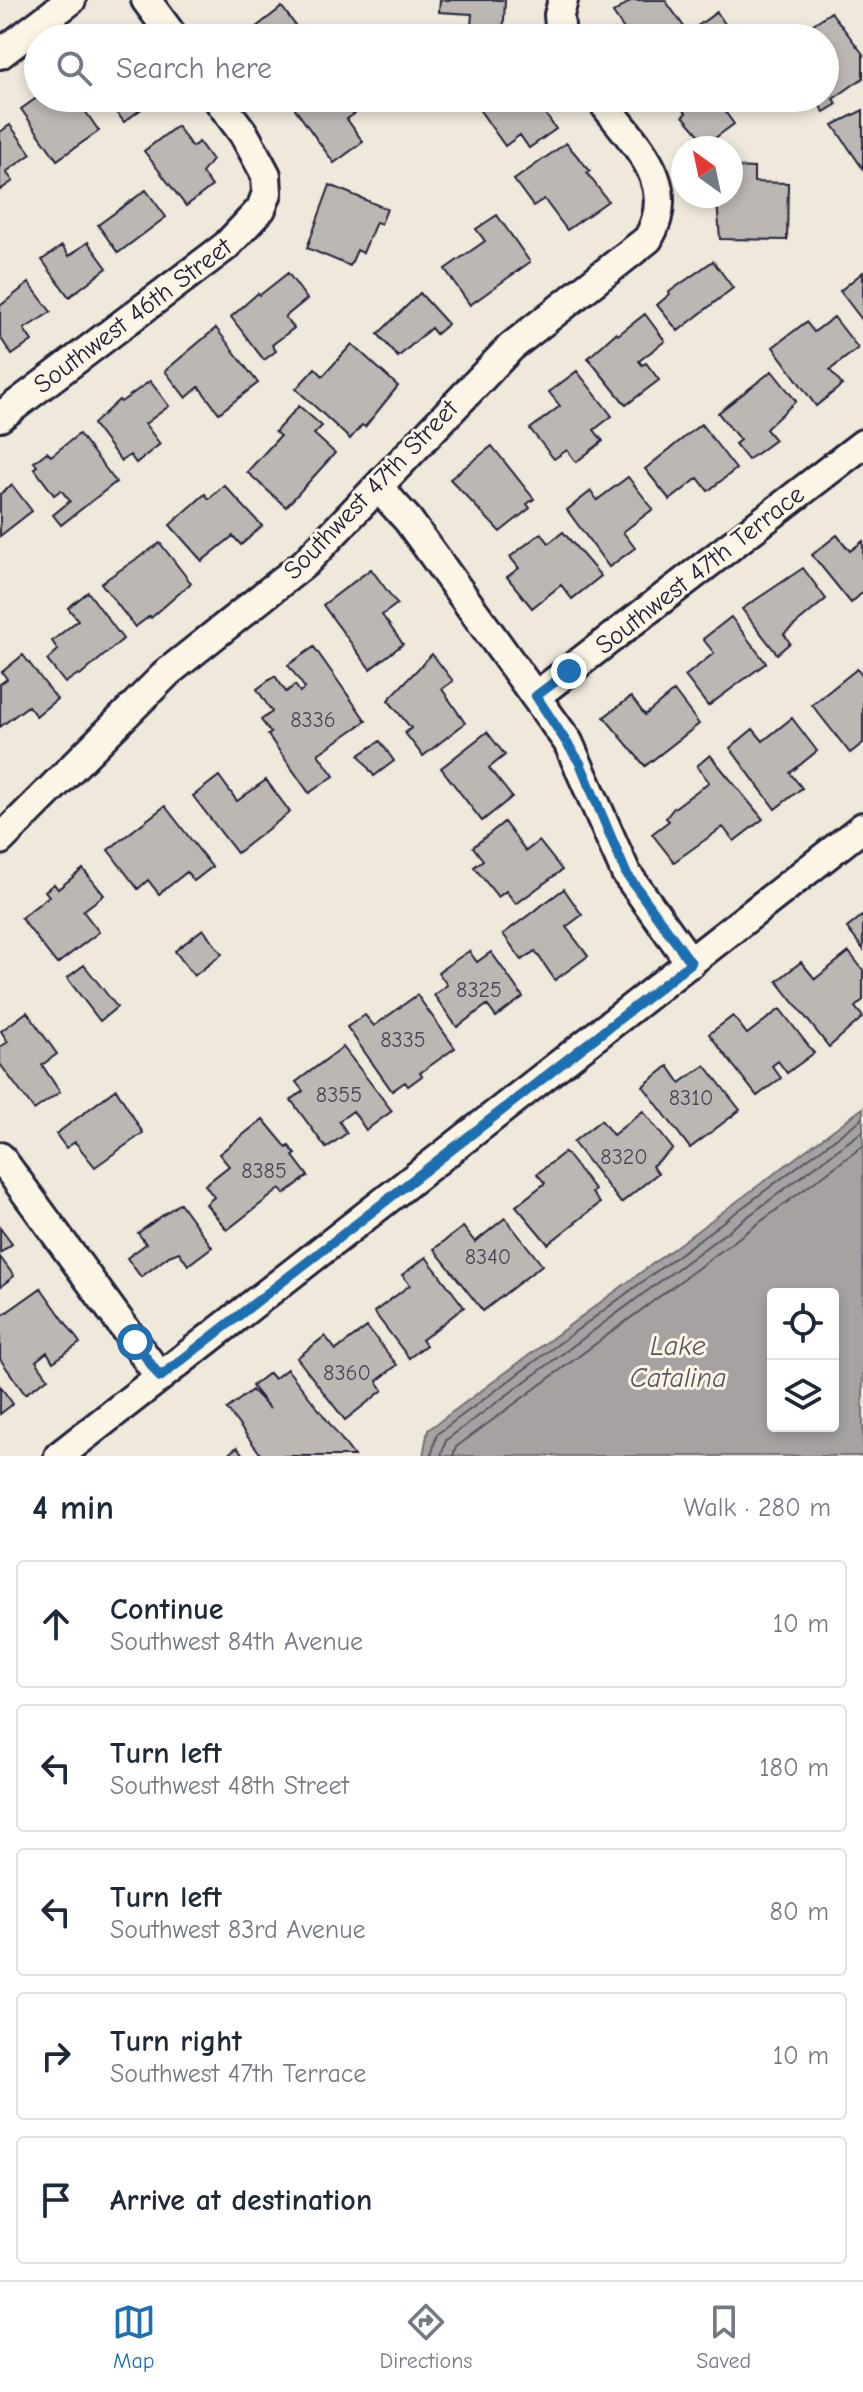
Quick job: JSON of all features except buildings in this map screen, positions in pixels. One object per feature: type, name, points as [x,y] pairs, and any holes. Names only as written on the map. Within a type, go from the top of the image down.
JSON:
[{"type":"street","points":[[39,24],[71,0]]},
{"type":"street","points":[[146,0],[164,24]]},
{"type":"street","points":[[561,24],[563,0]]},
{"type":"street","points":[[0,54],[24,36]]},
{"type":"street","name":"Southwest 46th Street","points":[[0,417],[226,246],[261,209],[267,193],[266,175],[244,134],[228,112]]},
{"type":"street","name":"Southwest 47th Street","points":[[0,840],[133,705],[206,640],[305,563],[511,347],[648,239],[658,222],[662,202],[656,178],[610,112]]},
{"type":"street","name":"Southwest 47th Terrace","points":[[536,696],[863,444]]},
{"type":"street","points":[[378,487],[408,520],[536,696],[580,763],[626,873],[691,963]]},
{"type":"street","points":[[59,1456],[863,827]]},
{"type":"street","points":[[0,1157],[160,1377]]},
{"type":"water","name":"Lake Catalina","points":[[863,1108],[863,1456],[423,1456],[428,1430]]},
{"type":"route","points":[[135,1342],[160,1377],[691,963],[626,873],[580,763],[536,696],[569,671]]}]
